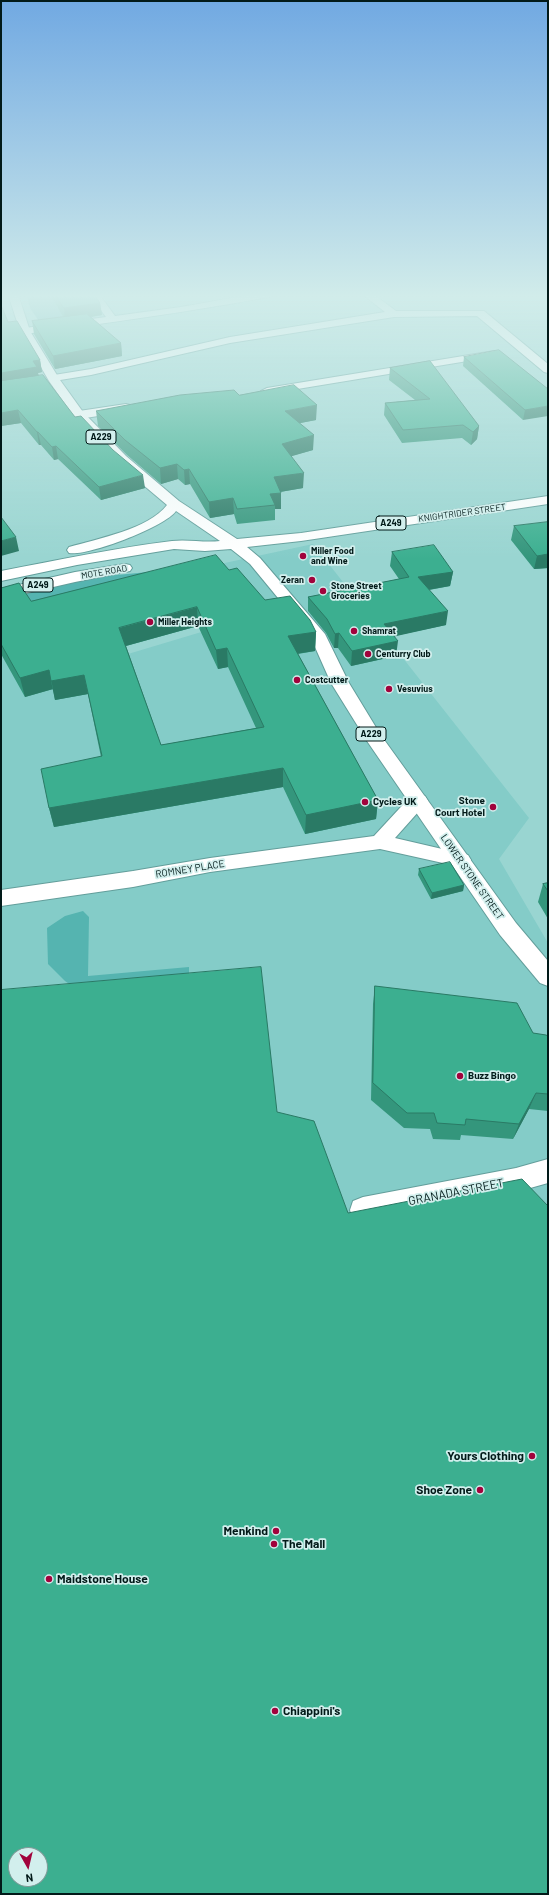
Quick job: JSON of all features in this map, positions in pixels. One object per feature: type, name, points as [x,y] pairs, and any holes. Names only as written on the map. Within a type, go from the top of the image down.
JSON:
[{"type":"main road","points":[[40,384],[44,382]]},
{"type":"main road","name":"A229","points":[[56,382],[79,415],[121,459],[174,504],[233,543]]},
{"type":"main road","points":[[254,394],[323,382]]},
{"type":"main road","points":[[79,415],[137,406]]},
{"type":"main road","name":"KNIGHTRIDER STREET","points":[[233,543],[301,537],[548,500]]},
{"type":"main road","name":"A249","points":[[6,575],[58,554],[156,523],[172,511],[174,504]]},
{"type":"main road","name":"MOTE ROAD","points":[[6,575],[161,547],[205,547],[233,543]]},
{"type":"main road","name":"LOWER STONE STREET","points":[[233,543],[256,561],[319,637],[340,683],[373,737],[461,860],[508,929],[548,977]]},
{"type":"main road","name":"MOTE ROAD","points":[[158,562],[173,559],[205,547]]},
{"type":"main road","name":"MOTE ROAD","points":[[1,594],[75,577],[138,566]]},
{"type":"main road","points":[[380,842],[418,801]]},
{"type":"main road","name":"ROMNEY PLACE","points":[[1,898],[27,893],[133,879],[210,865],[380,842],[461,860]]},
{"type":"main road","name":"GRANADA STREET","points":[[363,1210],[516,1180],[548,1171]]},
{"type":"shaded area","points":[[313,544],[529,818],[499,859],[548,943],[548,1894],[1,1894],[1,598],[108,660],[268,612],[220,564]]},
{"type":"shaded area","points":[[202,567],[36,621],[17,592],[95,577]]},
{"type":"shaded area","points":[[83,911],[89,917],[88,976],[189,967],[189,983],[81,992],[65,981],[48,964],[47,928],[65,916]]},
{"type":"building","points":[[1,382],[49,382],[75,417],[81,416],[113,450],[143,475],[99,487],[56,446],[52,447],[18,410],[1,413]]},
{"type":"building","points":[[409,382],[446,382],[479,426],[473,432],[463,425],[403,430],[385,403],[430,399]]},
{"type":"building","points":[[493,382],[540,382],[548,389],[548,406],[525,410]]},
{"type":"building","points":[[294,385],[317,405],[285,411],[314,435],[282,444],[304,473],[274,477],[281,493],[270,494],[275,505],[237,509],[233,498],[209,502],[189,469],[184,470],[177,464],[160,468],[125,440],[96,411],[180,395],[234,390],[239,395]]},
{"type":"building","points":[[1,517],[16,537],[1,541]]},
{"type":"building","points":[[548,522],[548,554],[537,556],[514,526]]},
{"type":"building","points":[[434,545],[453,572],[418,577],[448,611],[384,624],[398,641],[352,651],[339,633],[335,634],[327,619],[308,597],[409,577],[392,552]]},
{"type":"building","points":[[216,555],[229,570],[237,568],[265,600],[290,596],[310,620],[316,632],[288,636],[378,800],[306,815],[283,768],[49,808],[41,769],[102,756],[84,675],[51,681],[49,670],[20,678],[1,644],[1,588],[19,583],[31,601]],"holes":[[[197,607],[216,650],[227,648],[264,727],[161,745],[119,628]]]},
{"type":"building","points":[[450,862],[464,885],[432,893],[419,869]]},
{"type":"building","points":[[548,883],[548,891],[543,884]]},
{"type":"building","name":"The Mall","points":[[261,967],[277,1112],[314,1121],[348,1213],[522,1179],[548,1206],[548,1894],[1,1894],[1,990]]},
{"type":"building","name":"Buzz Bingo","points":[[375,986],[517,1003],[533,1033],[548,1036],[548,1094],[536,1093],[519,1124],[466,1119],[465,1125],[437,1123],[434,1113],[407,1113],[373,1083]]},
{"type":"place","name":"Miller Food and Wine","points":[[303,556]]},
{"type":"place","name":"Zeran","points":[[312,580]]},
{"type":"place","name":"Stone Street Groceries","points":[[323,591]]},
{"type":"place","name":"Miller Heights","points":[[150,622]]},
{"type":"place","name":"Shamrat","points":[[354,631]]},
{"type":"place","name":"Centurry Club","points":[[368,654]]},
{"type":"place","name":"Costcutter","points":[[297,680]]},
{"type":"place","name":"Vesuvius","points":[[389,689]]},
{"type":"place","name":"Cycles UK","points":[[365,802]]},
{"type":"place","name":"Stone Court Hotel","points":[[493,807]]},
{"type":"place","name":"Buzz Bingo","points":[[460,1076]]},
{"type":"place","name":"Yours Clothing","points":[[532,1456]]},
{"type":"place","name":"Shoe Zone","points":[[480,1490]]},
{"type":"place","name":"Menkind","points":[[276,1531]]},
{"type":"place","name":"The Mall","points":[[274,1544]]},
{"type":"place","name":"Maidstone House","points":[[49,1579]]},
{"type":"place","name":"Chiappini's","points":[[275,1711]]}]
